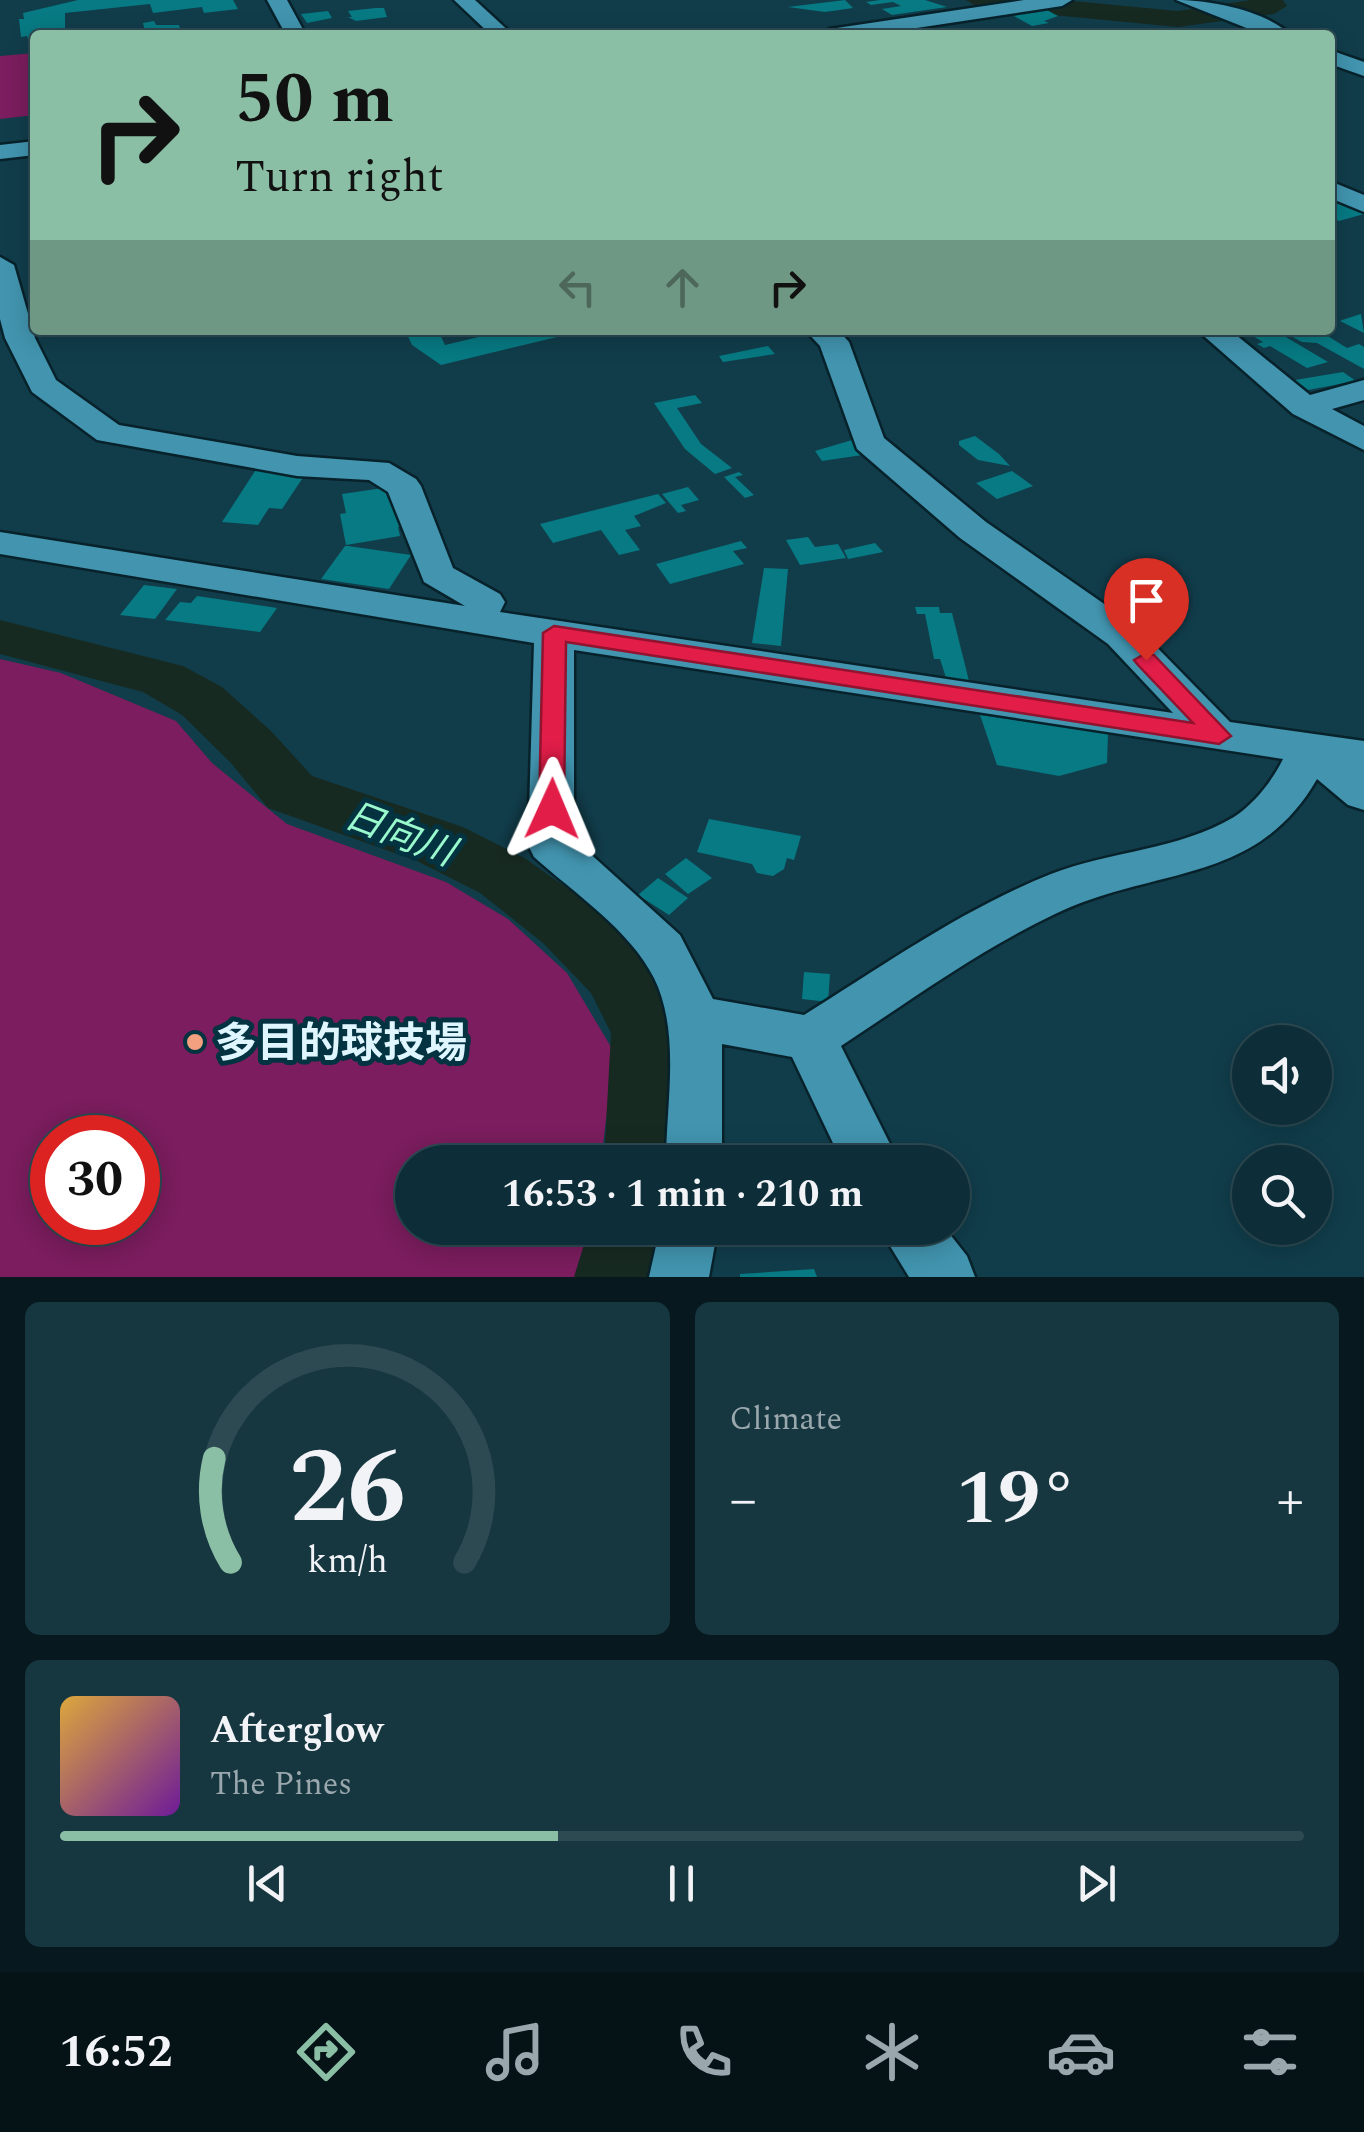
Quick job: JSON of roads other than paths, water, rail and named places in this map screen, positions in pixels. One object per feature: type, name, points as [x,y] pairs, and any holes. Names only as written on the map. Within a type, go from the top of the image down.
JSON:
[{"type":"street","points":[[276,0],[293,30]]},
{"type":"street","points":[[464,0],[497,30]]},
{"type":"street","points":[[863,30],[1062,0]]},
{"type":"street","points":[[1186,0],[1269,30]]},
{"type":"street","points":[[988,11],[1012,27]]},
{"type":"street","points":[[1335,58],[1364,70]]},
{"type":"street","points":[[0,152],[30,149]]},
{"type":"street","points":[[1335,185],[1364,176]]},
{"type":"street","points":[[1335,189],[1364,204]]},
{"type":"street","points":[[0,265],[20,338],[42,385],[108,433],[297,466],[377,470],[404,486],[437,574],[486,602],[478,619]]},
{"type":"street","points":[[826,335],[834,342],[869,442],[972,530],[1122,635],[1219,736]]},
{"type":"street","points":[[1218,335],[1304,407],[1364,440]]},
{"type":"street","points":[[1304,407],[1364,390]]},
{"type":"street","points":[[0,542],[554,633],[1364,756]]},
{"type":"street","points":[[554,633],[551,844],[672,963],[693,1017],[694,1145]]},
{"type":"street","points":[[1309,749],[1364,794]]},
{"type":"street","points":[[693,1017],[810,1038],[1032,902],[1096,876],[1199,850],[1251,828],[1299,776],[1309,749]]},
{"type":"street","points":[[810,1038],[862,1145]]},
{"type":"street","points":[[679,1277],[686,1245]]},
{"type":"street","points":[[921,1245],[945,1277]]},
{"type":"waterway","points":[[979,0],[1178,19],[1274,6],[1264,0]]},
{"type":"waterway","name":"日向川","points":[[0,637],[163,679],[202,701],[251,747],[290,792],[440,844],[503,876],[567,924],[617,974],[647,1033],[644,1145]]},
{"type":"waterway","name":"日向川","points":[[616,1277],[625,1245]]},
{"type":"place","name":"多目的球技場","points":[[195,1042]]}]
